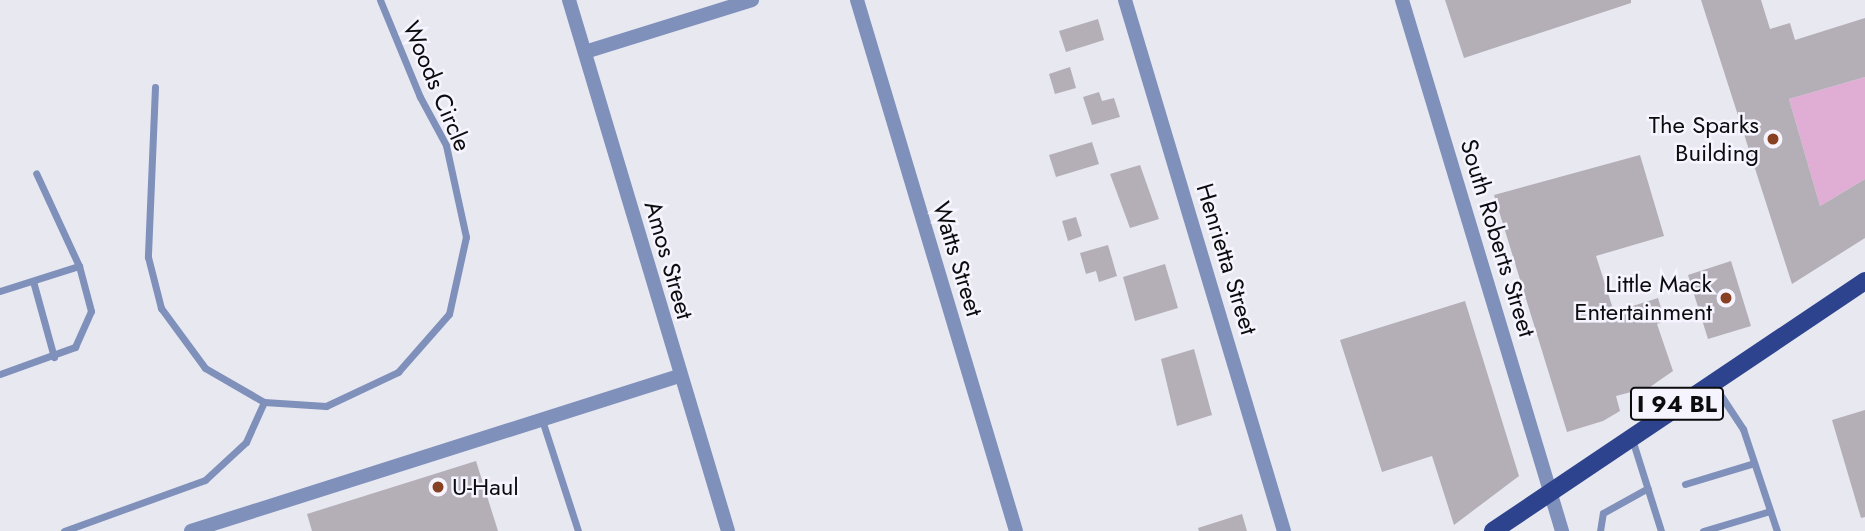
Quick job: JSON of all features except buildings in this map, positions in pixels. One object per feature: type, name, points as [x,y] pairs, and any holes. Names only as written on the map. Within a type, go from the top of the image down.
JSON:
[{"type":"main road","name":"I 94 BL","points":[[1493,531],[1711,381],[1865,281]]},
{"type":"street","name":"Amos Street","points":[[569,0],[679,376],[729,531]]},
{"type":"street","points":[[585,52],[752,0]]},
{"type":"street","name":"Watts Street","points":[[856,0],[1016,531]]},
{"type":"street","name":"Henrietta Street","points":[[1125,0],[1284,531]]},
{"type":"street","name":"South Roberts Street","points":[[1402,0],[1562,531]]},
{"type":"street","points":[[191,531],[679,376]]},
{"type":"lane","name":"Woods Circle","points":[[155,87],[148,257],[161,308],[205,368],[264,402],[326,407],[398,372],[449,314],[466,237],[446,145],[420,97],[380,0]]},
{"type":"lane","points":[[0,374],[54,357],[75,347],[87,329],[91,311],[79,266],[36,173]]},
{"type":"lane","points":[[0,291],[79,266]]},
{"type":"lane","points":[[33,281],[54,357]]},
{"type":"lane","points":[[1711,381],[1743,429],[1777,531]]},
{"type":"lane","points":[[64,531],[205,480],[246,442],[264,402]]},
{"type":"lane","points":[[542,420],[578,531]]},
{"type":"lane","points":[[1631,435],[1661,531]]},
{"type":"lane","points":[[1685,484],[1754,463]]},
{"type":"lane","points":[[1600,531],[1602,513],[1647,488]]},
{"type":"lane","points":[[1703,531],[1770,511]]},
{"type":"shaded area","points":[[1865,77],[1865,179],[1820,206],[1789,99]]},
{"type":"place","name":"The Sparks Building","points":[[1773,139]]},
{"type":"place","name":"Little Mack Entertainment","points":[[1726,298]]},
{"type":"place","name":"U-Haul","points":[[438,487]]}]
